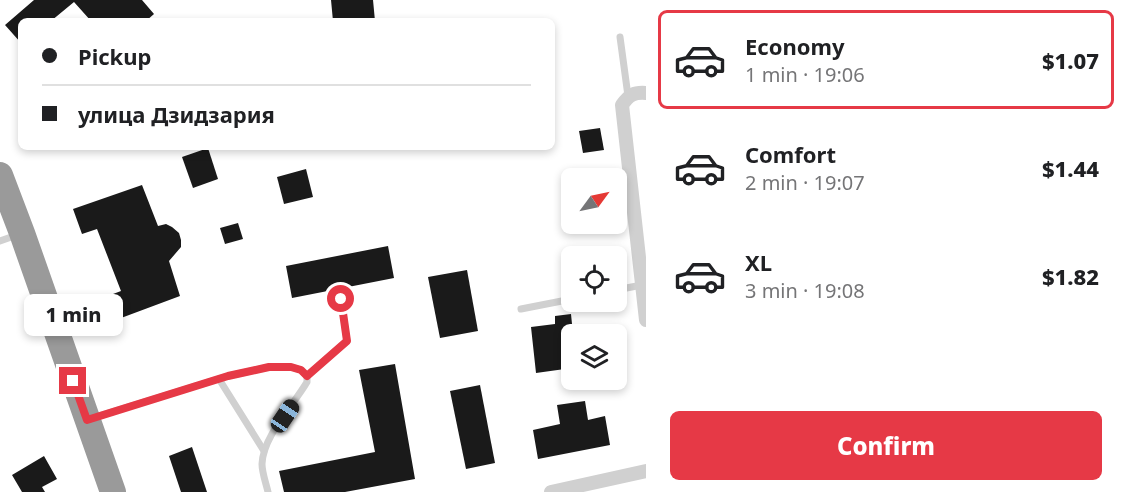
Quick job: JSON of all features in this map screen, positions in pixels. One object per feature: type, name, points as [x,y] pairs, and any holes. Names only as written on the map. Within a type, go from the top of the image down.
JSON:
[{"type":"highway","points":[[0,175],[11,237],[87,420],[113,492]]},
{"type":"street","points":[[646,93],[628,96],[622,105],[646,320]]},
{"type":"street","points":[[551,492],[646,471]]},
{"type":"lane","points":[[620,37],[628,96]]},
{"type":"lane","points":[[627,288],[642,285]]},
{"type":"lane","points":[[307,376],[347,341],[341,299]]},
{"type":"lane","points":[[521,309],[561,301]]},
{"type":"lane","points":[[87,420],[219,379],[269,367],[291,367],[301,370],[307,376],[307,382],[264,451],[262,466],[268,492]]},
{"type":"lane","points":[[219,379],[264,451]]},
{"type":"building","points":[[34,0],[142,0],[154,14],[149,18],[88,18],[74,2],[55,18],[18,18],[18,40],[5,25]]},
{"type":"building","points":[[331,0],[373,0],[375,18],[333,18]]},
{"type":"building","points":[[600,128],[604,150],[583,153],[579,131]]},
{"type":"building","points":[[209,150],[218,179],[193,188],[182,157]]},
{"type":"building","points":[[306,169],[313,197],[284,204],[277,177]]},
{"type":"building","points":[[142,185],[158,226],[166,224],[179,233],[181,247],[169,261],[180,296],[113,321],[105,297],[121,291],[97,229],[82,234],[73,209]]},
{"type":"building","points":[[238,223],[243,239],[225,244],[220,228]]},
{"type":"building","points":[[388,246],[394,278],[292,298],[286,266]]},
{"type":"building","points":[[467,270],[478,331],[440,338],[428,277]]},
{"type":"building","points":[[571,314],[572,324],[561,324],[561,370],[536,373],[531,327],[555,324],[555,316]]},
{"type":"building","points":[[395,364],[415,479],[345,492],[284,492],[279,471],[375,452],[359,370]]},
{"type":"building","points":[[480,385],[495,463],[466,469],[450,391]]},
{"type":"building","points":[[585,401],[588,420],[605,416],[610,445],[538,459],[533,430],[560,424],[557,405]]},
{"type":"building","points":[[192,447],[207,492],[181,492],[169,456]]},
{"type":"building","points":[[44,456],[57,479],[42,487],[45,492],[22,492],[12,475]]},
{"type":"route","points":[[73,381],[87,420],[228,376],[269,367],[291,367],[305,372],[307,376],[347,341],[341,299]]}]
